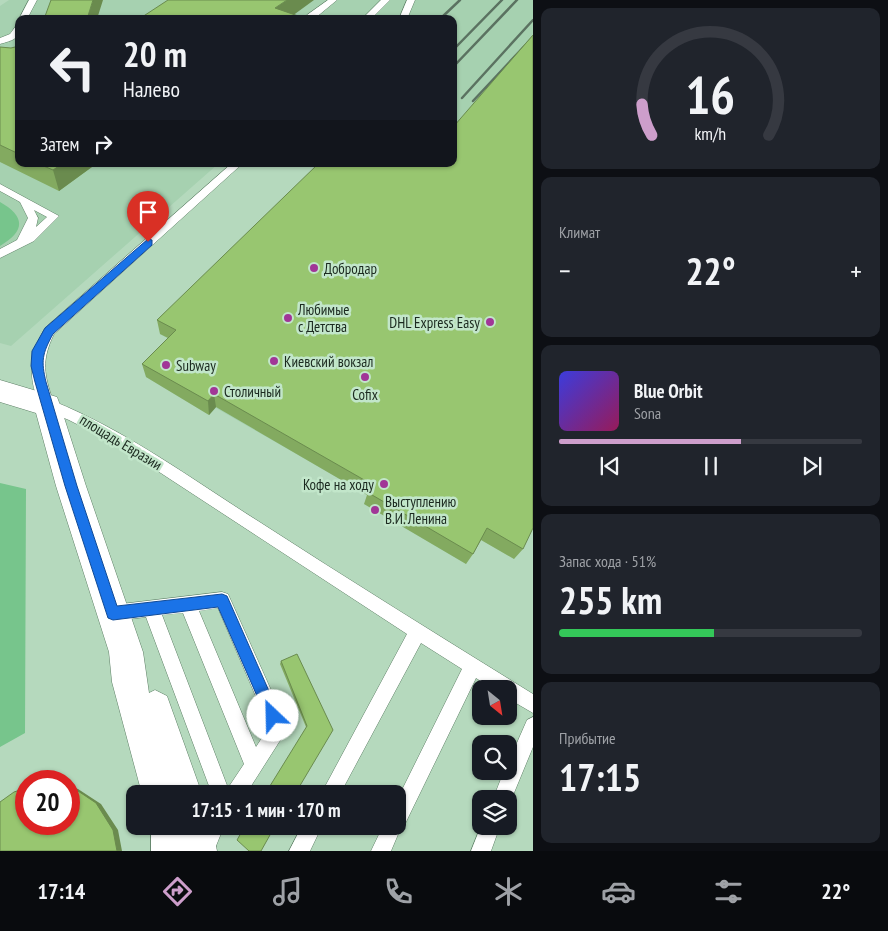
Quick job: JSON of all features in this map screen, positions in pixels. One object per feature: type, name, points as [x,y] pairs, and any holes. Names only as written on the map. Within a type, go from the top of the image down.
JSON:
[{"type":"street","points":[[0,391],[48,405]]},
{"type":"street","name":"площадь Евразии","points":[[48,405],[71,486],[126,652],[129,682],[158,785]]},
{"type":"street","points":[[126,652],[143,674],[180,785]]},
{"type":"street","points":[[170,835],[171,851]]},
{"type":"street","points":[[194,835],[197,851]]},
{"type":"lane","points":[[26,15],[34,0]]},
{"type":"lane","points":[[313,15],[332,0]]},
{"type":"lane","points":[[370,15],[386,0]]},
{"type":"lane","points":[[405,15],[411,0]]},
{"type":"lane","points":[[0,41],[12,36],[15,33]]},
{"type":"lane","points":[[48,405],[37,366],[38,351],[49,331],[234,167]]},
{"type":"lane","points":[[0,187],[54,216],[30,238],[0,254]]},
{"type":"lane","points":[[14,247],[24,236],[33,218],[24,200]]},
{"type":"lane","name":"площадь Евразии","points":[[48,405],[77,416],[133,449],[417,633],[533,704]]},
{"type":"lane","points":[[113,614],[222,600],[279,728],[241,785]]},
{"type":"lane","points":[[188,604],[254,765]]},
{"type":"lane","points":[[150,609],[218,785]]},
{"type":"lane","points":[[335,785],[417,633]]},
{"type":"lane","points":[[406,801],[473,666]]},
{"type":"lane","points":[[506,790],[533,726]]},
{"type":"lane","points":[[204,851],[210,835]]},
{"type":"lane","points":[[299,851],[308,835]]},
{"type":"lane","points":[[381,851],[389,835]]},
{"type":"lane","points":[[481,851],[487,835]]},
{"type":"shaded area","points":[[9,0],[533,0],[533,521],[514,559],[480,539],[466,564],[364,504],[369,496],[359,490],[216,408],[209,415],[146,377],[178,344],[160,334],[329,167],[457,167],[457,15],[15,15],[15,167],[215,167],[11,346],[0,343],[0,6]]},
{"type":"green space","points":[[0,202],[14,213],[18,218],[19,224],[14,235],[0,246]]},
{"type":"green space","points":[[0,483],[26,489],[25,733],[0,747]]},
{"type":"building","points":[[51,0],[93,0],[88,15],[45,15]]},
{"type":"building","points":[[168,0],[287,0],[275,8],[295,15],[145,15]]},
{"type":"building","name":"Киевский вокзал","points":[[533,35],[533,528],[523,549],[487,528],[473,554],[367,492],[373,485],[214,394],[208,401],[142,364],[176,330],[157,320],[315,167],[457,167],[457,123]]},
{"type":"building","points":[[0,47],[15,47],[15,152],[0,145]]},
{"type":"building","points":[[46,167],[58,167],[53,170]]},
{"type":"building","points":[[297,654],[333,730],[300,785],[271,785],[307,726],[281,661]]},
{"type":"building","points":[[14,792],[15,835],[80,835],[80,792],[96,803],[113,830],[117,851],[0,851],[0,802]]},
{"type":"building","points":[[240,835],[270,835],[261,851],[249,851],[237,840]]},
{"type":"railway","points":[[444,15],[460,0]]},
{"type":"railway","points":[[457,46],[502,0]]},
{"type":"railway","points":[[457,63],[517,0]]},
{"type":"railway","points":[[462,98],[533,20]]},
{"type":"railway","points":[[473,101],[533,37]]},
{"type":"place","name":"Добродар","points":[[314,268]]},
{"type":"place","name":"Любимые с Детства","points":[[288,318]]},
{"type":"place","name":"DHL Express Easy","points":[[490,322]]},
{"type":"place","name":"Киевский вокзал","points":[[274,361]]},
{"type":"place","name":"Subway","points":[[166,365]]},
{"type":"place","name":"Cofix","points":[[365,377]]},
{"type":"place","name":"Столичный","points":[[214,391]]},
{"type":"place","name":"Кофе на ходу","points":[[384,484]]},
{"type":"place","name":"Выступлению В.И. Ленина","points":[[375,510]]},
{"type":"route","points":[[148,242],[49,331],[38,351],[37,366],[40,382],[71,486],[113,614],[222,600],[273,716]]}]
